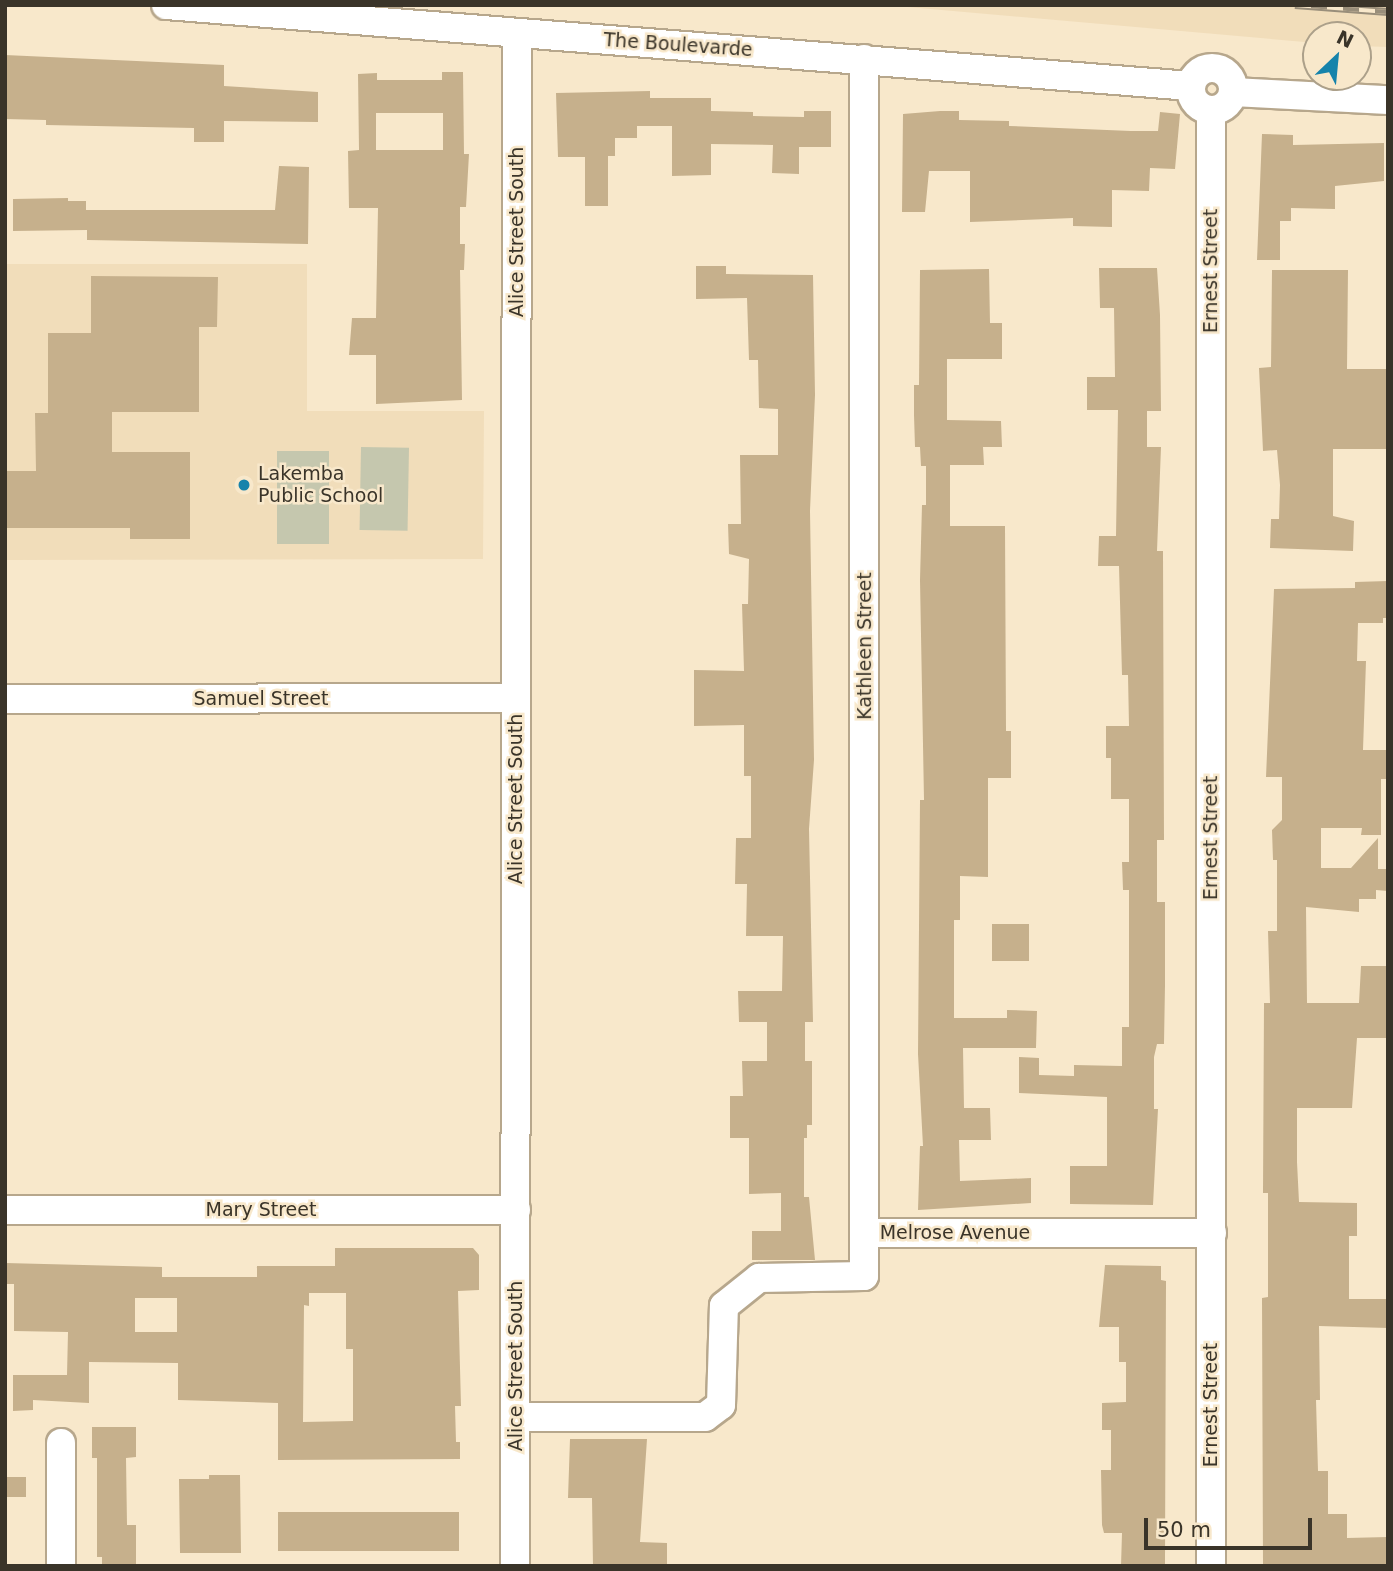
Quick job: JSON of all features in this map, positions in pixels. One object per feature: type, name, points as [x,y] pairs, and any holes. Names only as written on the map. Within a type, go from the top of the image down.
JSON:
[{"type":"street","name":"The Boulevarde","points":[[166,5],[1191,86]]},
{"type":"street","name":"Alice Street South","points":[[515,1566],[517,33]]},
{"type":"street","name":"Kathleen Street","points":[[864,59],[864,1233]]},
{"type":"street","points":[[1215,68],[1227,73],[1233,92],[1228,103],[1211,110],[1198,105],[1191,86],[1196,74],[1215,68]]},
{"type":"street","points":[[1233,92],[1388,100]]},
{"type":"street","name":"Ernest Street","points":[[1211,110],[1211,1566]]},
{"type":"street","name":"Samuel Street","points":[[5,699],[516,698]]},
{"type":"street","name":"Mary Street","points":[[5,1210],[516,1210]]},
{"type":"street","name":"Melrose Avenue","points":[[516,1417],[705,1417],[721,1405],[724,1306],[759,1278],[864,1276],[864,1233],[1212,1233]]},
{"type":"street","points":[[61,1443],[61,1566]]},
{"type":"shaded area","points":[[885,5],[1388,5],[1388,47],[1372,46],[1372,21],[1302,21],[1302,42]]},
{"type":"shaded area","name":"Lakemba Public School","points":[[5,264],[307,264],[307,411],[484,411],[483,559],[5,560]]},
{"type":"green space","points":[[361,447],[409,448],[408,531],[360,530]]},
{"type":"green space","points":[[277,451],[329,451],[329,544],[277,544]]},
{"type":"building","points":[[5,55],[224,65],[224,86],[318,92],[318,122],[224,121],[224,142],[194,142],[194,128],[46,125],[46,120],[5,119]]},
{"type":"building","points":[[442,72],[463,72],[464,154],[469,154],[466,207],[460,207],[460,244],[465,244],[464,270],[460,270],[462,400],[376,404],[376,355],[349,355],[352,318],[376,318],[378,208],[349,208],[348,151],[359,150],[358,74],[377,73],[377,80],[442,80]],"holes":[[[376,113],[443,113],[443,150],[376,150]]]},
{"type":"building","points":[[650,91],[650,98],[711,98],[711,111],[753,112],[753,116],[804,117],[804,111],[831,111],[831,147],[799,147],[799,174],[772,173],[773,145],[711,144],[711,175],[672,176],[672,126],[637,126],[637,138],[615,138],[615,156],[608,156],[608,206],[585,206],[585,157],[558,157],[556,93]]},
{"type":"building","points":[[959,111],[959,120],[1009,121],[1009,126],[1131,131],[1158,131],[1160,112],[1180,114],[1175,169],[1150,168],[1149,191],[1112,190],[1112,227],[1073,226],[1073,218],[970,222],[970,171],[929,171],[925,212],[902,212],[903,114]]},
{"type":"building","points":[[1262,134],[1293,135],[1293,145],[1384,143],[1384,181],[1335,186],[1335,209],[1291,208],[1291,221],[1280,221],[1280,260],[1257,260]]},
{"type":"building","points":[[279,166],[309,167],[308,244],[87,240],[87,230],[13,231],[13,199],[68,198],[68,201],[86,201],[86,210],[275,210]]},
{"type":"building","points":[[696,266],[726,266],[726,274],[813,275],[815,395],[810,511],[814,760],[809,829],[813,1022],[805,1022],[805,1061],[812,1061],[812,1125],[807,1125],[807,1138],[804,1138],[804,1197],[809,1197],[815,1260],[752,1260],[752,1231],[781,1231],[781,1193],[749,1194],[749,1138],[730,1138],[730,1096],[743,1096],[742,1061],[767,1061],[767,1022],[739,1022],[738,991],[782,991],[783,936],[746,936],[747,884],[735,884],[736,838],[751,838],[751,776],[744,776],[744,725],[694,726],[694,670],[744,671],[742,604],[748,604],[749,559],[729,554],[728,524],[741,524],[740,455],[778,455],[778,409],[759,408],[758,360],[749,360],[747,298],[696,299]]},
{"type":"building","points":[[1099,268],[1157,268],[1160,315],[1161,411],[1147,411],[1147,447],[1161,447],[1157,551],[1163,551],[1164,840],[1157,840],[1157,902],[1165,902],[1165,985],[1164,1044],[1157,1044],[1154,1057],[1154,1109],[1158,1109],[1153,1205],[1070,1204],[1070,1166],[1107,1166],[1107,1097],[1019,1093],[1019,1057],[1039,1058],[1039,1075],[1074,1076],[1074,1065],[1122,1066],[1122,1027],[1129,1027],[1129,890],[1123,890],[1122,862],[1129,862],[1129,799],[1111,799],[1111,758],[1106,758],[1106,726],[1129,726],[1128,675],[1122,675],[1119,566],[1098,566],[1099,536],[1116,536],[1118,410],[1087,410],[1087,377],[1115,377],[1114,308],[1100,308]]},
{"type":"building","points":[[989,269],[990,323],[1002,323],[1002,359],[947,359],[947,420],[1001,421],[1002,447],[983,447],[984,465],[950,465],[950,526],[1005,526],[1006,731],[1011,731],[1011,778],[988,778],[988,877],[960,876],[960,920],[954,920],[954,1018],[1007,1018],[1007,1010],[1037,1011],[1036,1048],[963,1048],[964,1108],[990,1108],[991,1140],[959,1140],[960,1181],[1031,1178],[1031,1203],[918,1210],[920,1146],[923,1146],[918,1054],[920,800],[924,800],[920,580],[922,505],[926,505],[926,466],[921,466],[920,447],[915,447],[914,415],[914,385],[919,385],[920,270]]},
{"type":"building","points":[[1272,270],[1348,270],[1347,369],[1388,369],[1388,449],[1333,449],[1333,516],[1354,521],[1353,551],[1270,548],[1271,519],[1279,519],[1280,485],[1277,450],[1263,451],[1259,368],[1271,367]]},
{"type":"building","points":[[91,276],[218,277],[217,327],[199,327],[199,412],[112,412],[112,452],[190,452],[190,539],[130,539],[130,528],[5,528],[5,471],[36,471],[35,413],[48,413],[48,333],[91,333]]},
{"type":"building","points":[[1388,581],[1388,618],[1383,618],[1383,623],[1358,623],[1357,661],[1366,661],[1363,750],[1388,750],[1388,779],[1381,779],[1381,835],[1361,835],[1362,828],[1321,828],[1321,868],[1351,868],[1378,838],[1378,869],[1388,869],[1388,891],[1376,890],[1376,899],[1359,899],[1359,912],[1306,907],[1307,1003],[1359,1003],[1361,966],[1388,966],[1388,1038],[1357,1038],[1352,1108],[1297,1108],[1297,1162],[1299,1202],[1357,1203],[1357,1236],[1349,1236],[1349,1299],[1388,1299],[1388,1328],[1319,1326],[1320,1400],[1316,1400],[1318,1471],[1328,1471],[1328,1514],[1347,1514],[1347,1538],[1388,1537],[1388,1566],[1263,1566],[1262,1298],[1268,1297],[1268,1193],[1263,1193],[1264,1003],[1270,1003],[1268,931],[1277,931],[1277,860],[1273,860],[1272,830],[1282,820],[1282,777],[1266,777],[1274,589],[1355,588],[1355,582]]},
{"type":"building","points":[[992,924],[1029,924],[1029,961],[992,961]]},
{"type":"building","points":[[335,1248],[473,1248],[479,1255],[479,1290],[458,1291],[461,1406],[455,1406],[456,1442],[460,1442],[460,1459],[278,1460],[278,1403],[178,1400],[178,1363],[89,1362],[89,1403],[33,1400],[33,1410],[13,1411],[13,1375],[67,1375],[68,1332],[14,1331],[14,1284],[5,1284],[5,1263],[162,1267],[162,1277],[257,1277],[257,1266],[335,1266]],"holes":[[[309,1293],[346,1293],[346,1349],[353,1349],[353,1421],[303,1422],[304,1305],[309,1306]],[[135,1298],[177,1298],[177,1332],[135,1332]]]},
{"type":"building","points":[[1105,1265],[1161,1266],[1161,1280],[1166,1281],[1165,1566],[1121,1566],[1122,1533],[1104,1533],[1102,1525],[1101,1470],[1111,1470],[1111,1430],[1102,1430],[1102,1403],[1126,1402],[1126,1362],[1119,1362],[1119,1327],[1099,1327]]},
{"type":"building","points":[[92,1427],[136,1427],[136,1457],[126,1458],[127,1525],[136,1525],[136,1566],[102,1566],[102,1557],[97,1557],[97,1458],[92,1458]]},
{"type":"building","points":[[570,1439],[647,1439],[640,1542],[667,1543],[667,1566],[593,1566],[592,1498],[568,1498]]},
{"type":"building","points":[[209,1475],[240,1475],[241,1553],[180,1553],[179,1479],[209,1479]]},
{"type":"building","points":[[5,1477],[26,1477],[26,1497],[5,1497]]},
{"type":"building","points":[[278,1512],[459,1512],[459,1551],[278,1551]]},
{"type":"railway","points":[[1295,5],[1388,12]]},
{"type":"place","name":"Lakemba Public School","points":[[244,485]]}]
